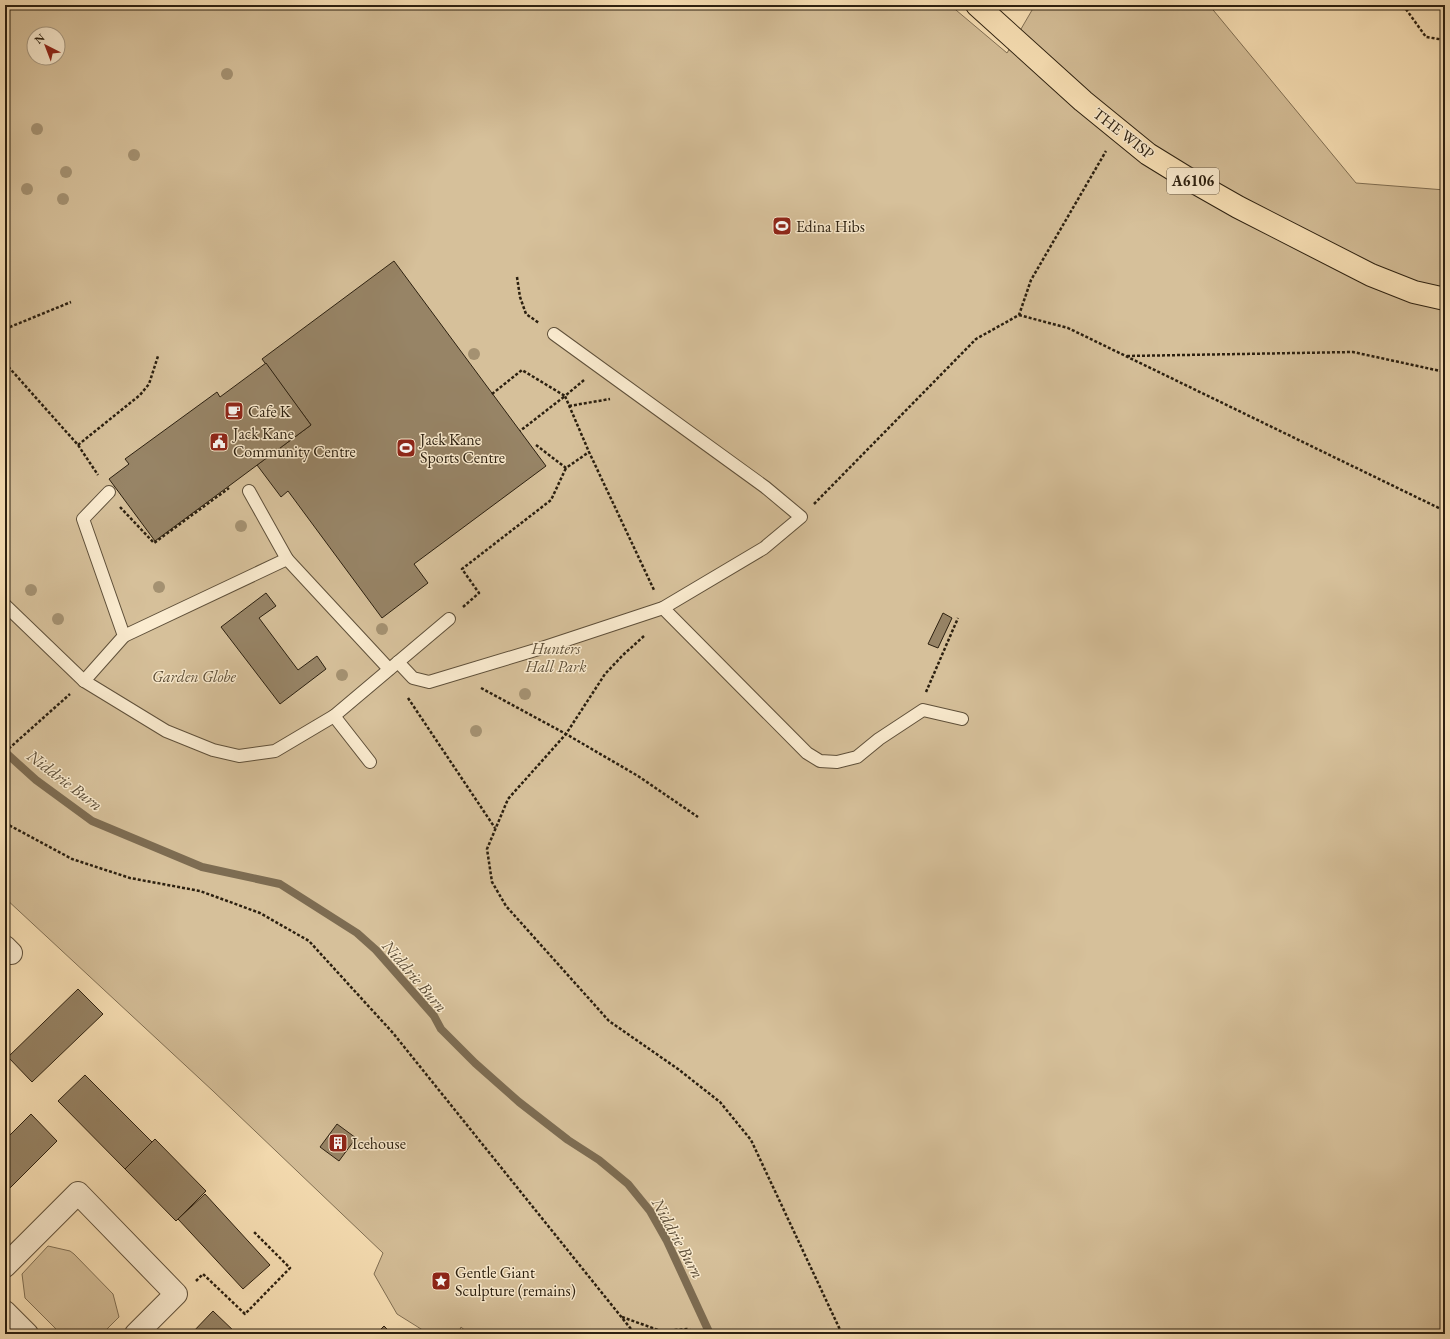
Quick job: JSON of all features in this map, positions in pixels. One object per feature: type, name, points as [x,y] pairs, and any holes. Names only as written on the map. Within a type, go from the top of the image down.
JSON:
[{"type":"main road","name":"THE WISP","points":[[977,5],[1083,101],[1148,154],[1238,207],[1371,275],[1414,292],[1445,299]]},
{"type":"street","points":[[5,1266],[78,1193],[176,1294],[136,1334]]},
{"type":"street","points":[[5,1312],[27,1334]]},
{"type":"lane","points":[[249,491],[287,559],[393,666],[413,678],[429,682],[542,648],[663,608],[764,548],[801,517],[766,487],[554,334]]},
{"type":"lane","points":[[109,493],[83,519],[124,636]]},
{"type":"lane","points":[[84,681],[124,636],[287,559]]},
{"type":"lane","points":[[5,605],[84,681],[166,731],[213,750],[239,756],[275,751],[334,716],[449,618]]},
{"type":"lane","points":[[663,608],[807,753],[820,761],[837,762],[857,757],[879,739],[923,710],[962,718]]},
{"type":"lane","points":[[334,716],[370,762]]},
{"type":"path","points":[[1403,5],[1426,37],[1445,40]]},
{"type":"path","points":[[801,517],[976,339],[1019,315],[1031,280],[1118,130]]},
{"type":"path","points":[[517,277],[520,297],[526,314],[554,334]]},
{"type":"path","points":[[5,329],[71,302]]},
{"type":"path","points":[[1019,315],[1068,328],[1445,511]]},
{"type":"path","points":[[1126,356],[1353,352],[1445,372]]},
{"type":"path","points":[[78,445],[140,395],[149,384],[158,356]]},
{"type":"path","points":[[5,363],[78,445],[109,493],[154,543],[243,478],[249,491]]},
{"type":"path","points":[[520,431],[601,367]]},
{"type":"path","points":[[492,394],[522,370],[564,396],[663,608],[650,631],[623,655],[605,674],[566,734],[508,799],[487,849],[492,882],[506,906],[609,1021],[678,1069],[720,1102],[751,1140],[842,1334]]},
{"type":"path","points":[[569,406],[639,395]]},
{"type":"path","points":[[536,445],[566,468]]},
{"type":"path","points":[[449,618],[479,593],[462,569],[551,500],[566,468],[589,452]]},
{"type":"path","points":[[923,710],[927,690],[958,618]]},
{"type":"path","points":[[393,666],[496,829]]},
{"type":"path","points":[[456,674],[566,734],[638,776],[698,817]]},
{"type":"path","points":[[5,752],[45,714],[84,681]]},
{"type":"path","points":[[5,823],[72,859],[130,878],[200,891],[260,913],[310,941],[393,1033],[635,1334]]},
{"type":"path","points":[[176,1294],[182,1295],[203,1274],[245,1314],[290,1268],[253,1231]]},
{"type":"path","points":[[621,1317],[661,1331],[689,1329],[692,1334]]},
{"type":"green space","name":"Hunters Hall Park","points":[[5,5],[950,5],[1007,53],[1035,5],[1209,5],[1356,183],[1445,190],[1445,1334],[469,1334],[461,1327],[458,1334],[429,1334],[397,1314],[374,1274],[383,1253],[213,1091],[5,898]]},
{"type":"green space","points":[[48,1246],[70,1251],[113,1294],[119,1317],[102,1334],[61,1334],[25,1298],[22,1274]]},
{"type":"building","name":"Jack Kane Sports Centre","points":[[394,261],[546,466],[414,564],[428,583],[382,618],[288,491],[281,497],[257,465],[311,425],[262,359]]},
{"type":"building","name":"Jack Kane Community Centre","points":[[266,363],[311,425],[155,541],[109,479],[129,464],[125,459],[217,392],[220,397]]},
{"type":"building","points":[[266,593],[276,606],[259,618],[298,670],[317,656],[326,669],[280,704],[221,627]]},
{"type":"building","points":[[943,613],[952,618],[938,648],[928,644]]},
{"type":"building","points":[[78,989],[103,1014],[32,1082],[8,1057]]},
{"type":"building","points":[[85,1075],[152,1142],[125,1169],[58,1101]]},
{"type":"building","points":[[31,1114],[57,1141],[5,1193],[5,1140]]},
{"type":"building","name":"Icehouse","points":[[337,1124],[356,1138],[339,1161],[320,1147]]},
{"type":"building","points":[[155,1139],[206,1191],[176,1221],[125,1169]]},
{"type":"building","points":[[205,1194],[270,1265],[243,1289],[178,1219]]},
{"type":"building","points":[[213,1311],[237,1334],[191,1334]]},
{"type":"building","points":[[384,1326],[392,1334],[376,1334]]},
{"type":"waterway","name":"Niddrie Burn","points":[[5,752],[36,780],[92,821],[202,867],[280,884],[357,933],[376,950],[434,1016],[441,1029],[475,1063],[519,1102],[568,1140],[599,1160],[628,1184],[650,1211],[667,1241],[710,1334]]},
{"type":"place","name":"Edina Hibs","points":[[782,226]]},
{"type":"place","name":"Cafe K","points":[[234,411]]},
{"type":"place","name":"Jack Kane Community Centre","points":[[219,442]]},
{"type":"place","name":"Jack Kane Sports Centre","points":[[406,448]]},
{"type":"place","name":"Icehouse","points":[[338,1143]]},
{"type":"place","name":"Gentle Giant Sculpture (remains)","points":[[441,1281]]},
{"type":"park label","name":"Garden Globe","points":[[194,676]]}]
